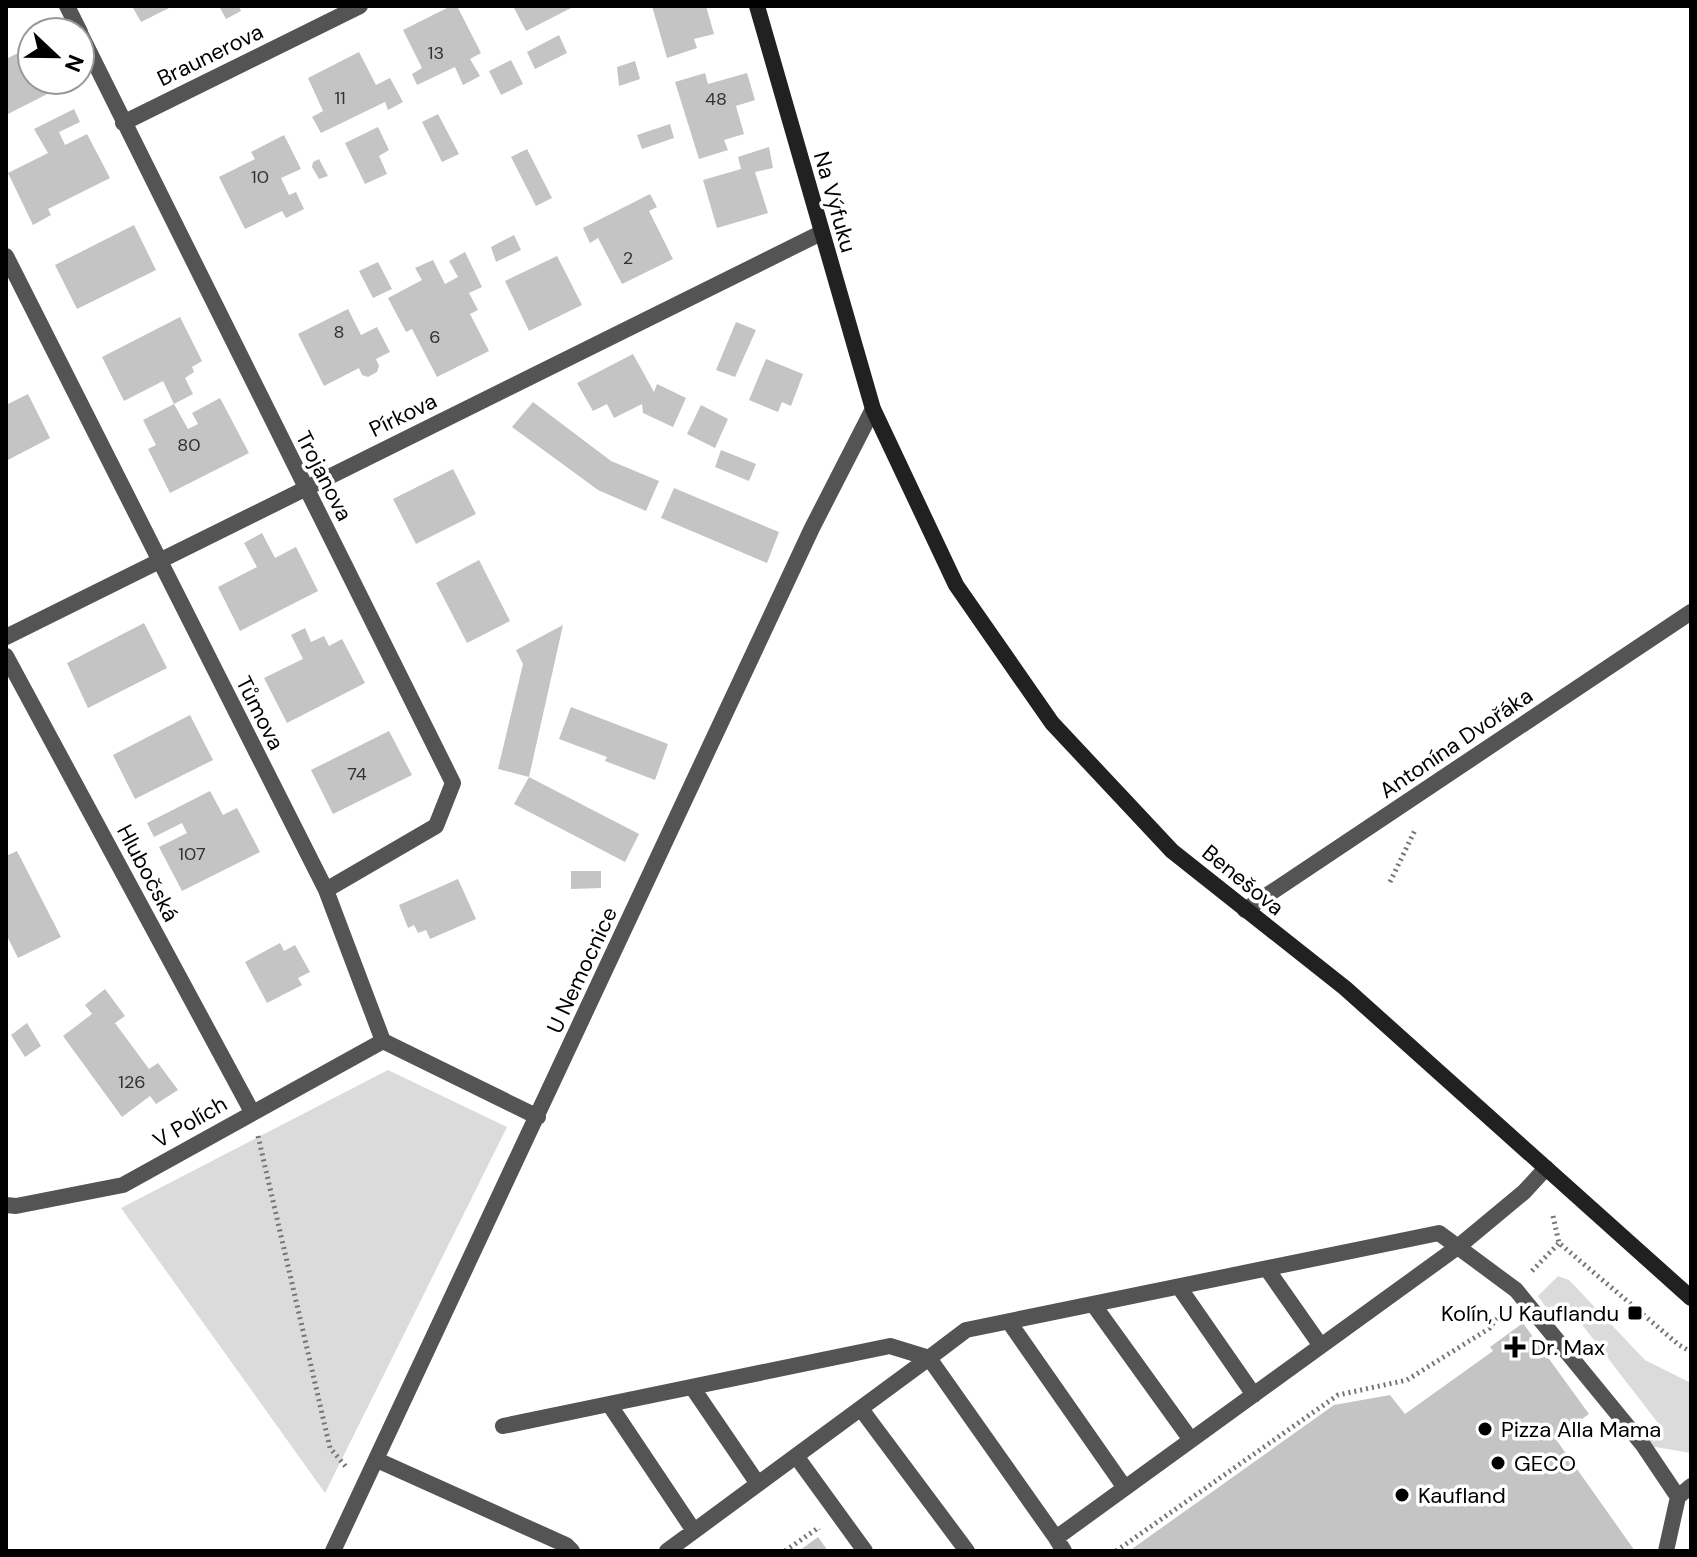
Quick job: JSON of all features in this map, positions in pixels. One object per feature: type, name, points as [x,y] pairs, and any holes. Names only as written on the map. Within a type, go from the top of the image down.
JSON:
[{"type":"street","name":"Braunerova","points":[[123,123],[360,6]]},
{"type":"street","name":"Na Výfuku","points":[[757,6],[873,409]]},
{"type":"street","name":"Trojanova","points":[[96,66],[453,783],[436,826],[326,890]]},
{"type":"street","name":"Pírkova","points":[[6,637],[821,233]]},
{"type":"street","name":"Tůmova","points":[[6,256],[326,890],[383,1041]]},
{"type":"street","name":"Benešova","points":[[873,409],[956,585],[1052,723],[1172,851],[1345,988],[1691,1298]]},
{"type":"street","name":"U Nemocnice","points":[[333,1551],[812,528],[873,409]]},
{"type":"street","name":"Antonína Dvořáka","points":[[1245,910],[1691,612]]},
{"type":"street","name":"Hlubočská","points":[[6,656],[252,1112]]},
{"type":"street","points":[[383,1041],[538,1117]]},
{"type":"street","name":"V Polích","points":[[6,1205],[16,1206],[123,1185],[383,1041]]},
{"type":"street","points":[[503,1426],[890,1346],[929,1358],[1060,1544],[1125,1488],[1459,1246],[1524,1192],[1546,1168]]},
{"type":"street","points":[[667,1551],[966,1330],[1439,1233],[1516,1290],[1643,1445],[1685,1491],[1666,1551]]},
{"type":"street","points":[[1267,1269],[1321,1346]]},
{"type":"street","points":[[1179,1287],[1254,1395]]},
{"type":"street","points":[[1093,1304],[1191,1440]]},
{"type":"street","points":[[1009,1322],[1125,1488]]},
{"type":"street","points":[[692,1387],[758,1484]]},
{"type":"street","points":[[609,1404],[694,1531]]},
{"type":"street","points":[[861,1409],[967,1551]]},
{"type":"street","points":[[796,1456],[865,1551]]},
{"type":"street","points":[[377,1460],[566,1545],[572,1551]]},
{"type":"path","points":[[252,1112],[330,1448],[364,1487]]},
{"type":"path","points":[[1553,1216],[1559,1243],[1691,1352]]},
{"type":"path","points":[[1529,1274],[1559,1243]]},
{"type":"path","points":[[1116,1551],[1338,1395],[1407,1380],[1490,1328],[1505,1304]]},
{"type":"path","points":[[785,1551],[818,1528],[826,1539]]},
{"type":"shaded area","points":[[388,1070],[507,1127],[325,1493],[121,1208]]},
{"type":"shaded area","points":[[1558,1276],[1569,1280],[1645,1360],[1691,1383],[1691,1453],[1643,1445],[1658,1423],[1580,1322],[1552,1316],[1538,1296]]},
{"type":"building","points":[[132,6],[173,6],[141,22]]},
{"type":"building","points":[[219,6],[239,6],[241,11],[226,19]]},
{"type":"building","points":[[451,6],[457,6],[481,53],[470,59],[480,76],[463,85],[455,67],[417,85],[412,74],[422,68],[403,30]]},
{"type":"building","points":[[513,6],[575,6],[526,31]]},
{"type":"building","points":[[652,6],[706,6],[714,34],[694,39],[697,48],[667,58]]},
{"type":"building","points":[[559,35],[567,53],[535,69],[527,52]]},
{"type":"building","points":[[359,52],[376,85],[390,78],[403,102],[388,110],[385,102],[321,133],[312,117],[323,111],[308,78]]},
{"type":"building","points":[[16,54],[16,96],[43,96],[6,115],[6,59]]},
{"type":"building","points":[[511,60],[523,84],[501,95],[489,71]]},
{"type":"building","points":[[635,61],[640,79],[619,86],[617,67]]},
{"type":"building","points":[[705,73],[708,84],[747,73],[755,100],[736,106],[744,134],[724,140],[728,150],[699,159],[675,82]]},
{"type":"building","points":[[74,109],[80,122],[59,132],[65,145],[87,134],[110,178],[48,209],[51,215],[33,225],[8,173],[48,153],[34,129]]},
{"type":"building","points":[[438,114],[459,154],[442,162],[422,122]]},
{"type":"building","points":[[670,124],[674,138],[642,149],[637,135]]},
{"type":"building","points":[[378,127],[389,150],[379,156],[387,174],[365,184],[345,143]]},
{"type":"building","points":[[284,135],[301,169],[281,178],[289,195],[296,192],[304,209],[286,218],[282,211],[245,229],[219,177],[255,159],[251,152]]},
{"type":"building","points":[[769,147],[773,168],[755,172],[768,213],[717,228],[703,180],[741,169],[738,157]]},
{"type":"building","points":[[527,149],[552,198],[536,206],[511,157]]},
{"type":"building","points":[[319,159],[328,176],[319,179],[312,167],[313,162]]},
{"type":"building","points":[[650,194],[657,207],[649,211],[673,259],[622,284],[598,238],[590,243],[583,228]]},
{"type":"building","points":[[134,225],[156,270],[77,309],[55,265]]},
{"type":"building","points":[[514,235],[521,250],[496,262],[491,247]]},
{"type":"building","points":[[465,252],[482,287],[469,293],[478,310],[470,314],[489,351],[437,377],[412,329],[406,332],[388,298],[422,280],[415,268],[433,260],[445,284],[458,277],[449,261]]},
{"type":"building","points":[[557,256],[582,305],[529,331],[505,281]]},
{"type":"building","points":[[378,262],[392,289],[373,298],[359,271]]},
{"type":"building","points":[[348,309],[361,335],[377,327],[390,352],[376,359],[379,366],[377,372],[368,377],[362,375],[359,368],[324,386],[298,334]]},
{"type":"building","points":[[180,317],[202,361],[192,367],[194,372],[185,378],[193,394],[174,404],[163,381],[124,401],[102,357]]},
{"type":"building","points":[[736,322],[756,330],[735,377],[716,370]]},
{"type":"building","points":[[633,354],[654,392],[657,384],[686,398],[673,427],[643,413],[642,404],[614,418],[607,404],[593,411],[577,383]]},
{"type":"building","points":[[766,359],[803,374],[791,406],[782,402],[778,412],[749,400]]},
{"type":"building","points":[[28,394],[50,438],[6,461],[6,405]]},
{"type":"building","points":[[220,398],[249,453],[170,493],[148,449],[156,445],[143,420],[174,404],[188,429],[198,424],[192,413]]},
{"type":"building","points":[[533,402],[611,461],[659,481],[646,511],[598,490],[512,427]]},
{"type":"building","points":[[701,405],[728,419],[715,448],[687,434]]},
{"type":"building","points":[[721,450],[756,464],[749,481],[715,467]]},
{"type":"building","points":[[453,469],[476,514],[416,544],[393,499]]},
{"type":"building","points":[[674,488],[779,532],[767,563],[661,518]]},
{"type":"building","points":[[262,533],[275,558],[296,547],[318,591],[240,631],[218,587],[257,567],[244,543]]},
{"type":"building","points":[[479,560],[510,621],[467,643],[436,583]]},
{"type":"building","points":[[144,623],[167,668],[88,708],[67,663]]},
{"type":"building","points":[[563,625],[529,777],[498,769],[523,664],[516,650]]},
{"type":"building","points":[[305,628],[311,642],[324,636],[329,646],[342,639],[365,683],[287,723],[264,678],[303,659],[291,635]]},
{"type":"building","points":[[571,707],[668,744],[655,780],[559,739]]},
{"type":"building","points":[[190,715],[213,760],[135,799],[113,755]]},
{"type":"building","points":[[389,731],[412,775],[333,814],[311,770]]},
{"type":"building","points":[[529,777],[639,834],[625,862],[514,804]]},
{"type":"building","points":[[210,791],[223,815],[237,808],[260,852],[182,891],[159,847],[187,833],[182,823],[154,837],[147,823]]},
{"type":"building","points":[[17,851],[61,937],[18,958],[6,934],[6,856]]},
{"type":"building","points":[[571,871],[601,871],[601,888],[571,889]]},
{"type":"building","points":[[458,879],[476,919],[430,939],[426,930],[418,933],[414,925],[408,928],[399,905]]},
{"type":"building","points":[[280,943],[284,951],[295,945],[310,972],[298,978],[302,985],[267,1003],[245,962]]},
{"type":"building","points":[[105,989],[125,1016],[115,1023],[149,1069],[158,1063],[178,1090],[156,1104],[150,1096],[122,1117],[63,1036],[92,1014],[85,1005]]},
{"type":"building","points":[[27,1023],[41,1046],[25,1057],[11,1035]]},
{"type":"building","name":"Kaufland","points":[[1523,1323],[1589,1414],[1555,1438],[1635,1551],[1129,1551],[1334,1405],[1390,1395],[1405,1414],[1493,1351],[1490,1347]]},
{"type":"building","points":[[818,1537],[828,1551],[799,1551]]},
{"type":"place","name":"Kolín, U Kauflandu","points":[[1635,1313]]},
{"type":"place","name":"Dr. Max","points":[[1515,1347]]},
{"type":"place","name":"Pizza Alla Mama","points":[[1485,1429]]},
{"type":"place","name":"GECO","points":[[1498,1463]]},
{"type":"place","name":"Kaufland","points":[[1402,1495]]}]
